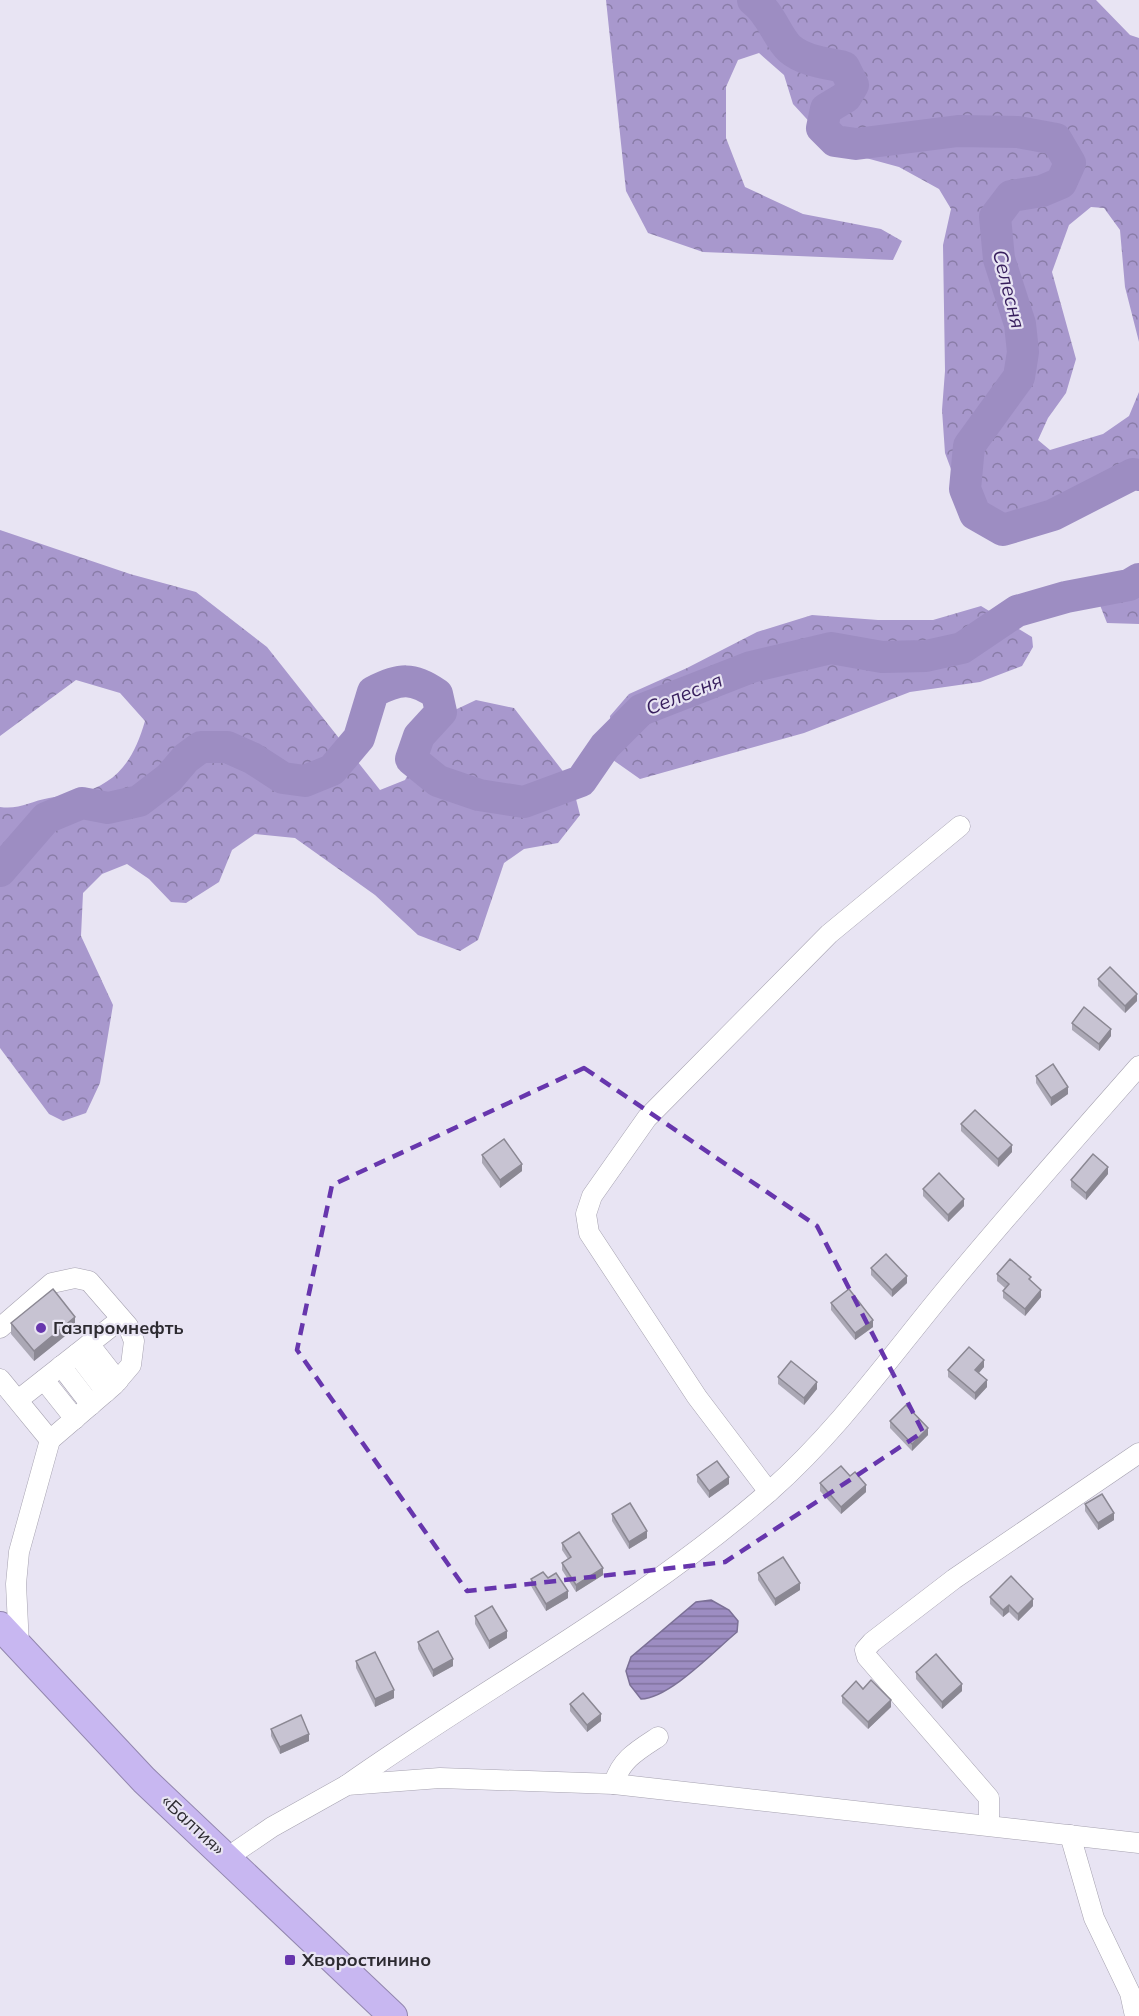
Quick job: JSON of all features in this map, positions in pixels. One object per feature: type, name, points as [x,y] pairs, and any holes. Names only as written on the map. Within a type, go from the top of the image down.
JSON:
[{"type":"highway","name":"«Балтия»","points":[[9,1636],[144,1780],[228,1857],[393,2016]]},
{"type":"street","points":[[769,1492],[697,1397],[589,1233],[586,1214],[592,1196],[647,1118],[829,934],[960,826]]},
{"type":"street","points":[[228,1857],[272,1827],[347,1785],[394,1752],[589,1627],[769,1492],[814,1449],[852,1407],[947,1288],[1139,1066]]},
{"type":"street","points":[[0,1328],[52,1283],[75,1278],[88,1281],[121,1319],[134,1341],[131,1365],[105,1392],[50,1440],[19,1552],[16,1614],[9,1636]]},
{"type":"street","points":[[18,1400],[121,1319]]},
{"type":"street","points":[[76,1355],[105,1392]]},
{"type":"street","points":[[76,1355],[105,1392]]},
{"type":"street","points":[[0,1378],[50,1440]]},
{"type":"street","points":[[44,1380],[75,1419]]},
{"type":"street","points":[[989,1825],[989,1798],[867,1657],[865,1650],[872,1642],[954,1579],[1139,1454]]},
{"type":"street","points":[[614,1784],[617,1771],[632,1754],[658,1737]]},
{"type":"street","points":[[347,1785],[440,1778],[614,1784],[1139,1843]]},
{"type":"street","points":[[1070,1835],[1094,1918],[1130,1993],[1135,2016]]},
{"type":"highlighted area","points":[[584,1068],[817,1226],[923,1432],[725,1562],[467,1591],[297,1350],[332,1185]]},
{"type":"green space","points":[[606,0],[1096,0],[1130,35],[1139,38],[1139,342],[1125,287],[1120,230],[1104,208],[1091,207],[1069,225],[1052,272],[1076,359],[1066,393],[1048,418],[1038,440],[1050,450],[1103,434],[1129,416],[1139,392],[1139,475],[1133,474],[1053,515],[1003,530],[975,514],[955,480],[945,453],[942,410],[945,371],[943,245],[951,209],[939,189],[899,167],[855,155],[816,129],[793,104],[784,75],[759,53],[738,60],[726,87],[726,138],[745,187],[803,214],[881,229],[902,241],[893,260],[703,252],[648,233],[626,191]]},
{"type":"green space","points":[[0,530],[130,574],[196,592],[267,647],[380,790],[405,780],[440,717],[476,700],[514,708],[572,783],[580,815],[558,843],[524,849],[504,863],[478,940],[460,951],[418,935],[375,895],[295,838],[255,834],[232,850],[219,882],[186,903],[171,902],[149,879],[127,864],[102,874],[83,893],[81,936],[113,1005],[100,1083],[86,1113],[63,1121],[49,1114],[0,1048],[0,807],[19,806],[77,794],[103,784],[114,777],[129,758],[136,747],[145,721],[120,693],[76,680],[0,736]]},
{"type":"green space","points":[[1139,579],[1139,624],[1107,623],[1098,600]]},
{"type":"green space","points":[[981,606],[1032,637],[1033,647],[1022,666],[980,682],[910,692],[804,733],[640,779],[613,760],[610,716],[629,694],[687,668],[757,632],[812,615],[878,620],[933,620]]},
{"type":"shaded area","points":[[711,1600],[729,1610],[738,1621],[737,1632],[678,1682],[653,1697],[641,1699],[630,1685],[626,1671],[631,1657],[696,1602]]},
{"type":"building","points":[[1110,967],[1137,994],[1125,1006],[1098,979]]},
{"type":"building","points":[[1084,1007],[1111,1029],[1099,1044],[1072,1023]]},
{"type":"building","points":[[1053,1064],[1068,1087],[1051,1098],[1036,1076]]},
{"type":"building","points":[[975,1110],[1012,1145],[998,1159],[961,1124]]},
{"type":"building","points":[[504,1139],[522,1164],[500,1180],[482,1155]]},
{"type":"building","points":[[1093,1154],[1108,1167],[1086,1193],[1071,1180]]},
{"type":"building","points":[[939,1173],[964,1199],[948,1215],[923,1189]]},
{"type":"building","points":[[886,1254],[907,1276],[892,1290],[871,1268]]},
{"type":"building","points":[[1010,1259],[1031,1277],[1029,1279],[1041,1290],[1025,1309],[1003,1291],[1009,1284],[997,1274]]},
{"type":"building","points":[[53,1289],[75,1317],[34,1351],[11,1323]]},
{"type":"building","points":[[849,1289],[873,1320],[855,1333],[831,1303]]},
{"type":"building","points":[[969,1347],[984,1360],[975,1370],[987,1380],[975,1393],[948,1370]]},
{"type":"building","points":[[791,1361],[817,1382],[804,1398],[778,1377]]},
{"type":"building","points":[[906,1405],[928,1428],[912,1444],[890,1421]]},
{"type":"building","points":[[717,1461],[729,1477],[709,1491],[697,1475]]},
{"type":"building","points":[[841,1466],[850,1476],[855,1472],[866,1485],[841,1507],[820,1483]]},
{"type":"building","points":[[1102,1494],[1114,1513],[1098,1523],[1085,1504]]},
{"type":"building","points":[[630,1503],[647,1531],[629,1542],[612,1514]]},
{"type":"building","points":[[579,1532],[603,1568],[576,1585],[562,1563],[571,1557],[562,1543]]},
{"type":"building","points":[[783,1557],[800,1583],[775,1599],[758,1573]]},
{"type":"building","points":[[543,1572],[548,1578],[556,1573],[568,1591],[546,1604],[531,1579]]},
{"type":"building","points":[[1011,1576],[1033,1599],[1018,1614],[1009,1605],[1003,1610],[990,1597]]},
{"type":"building","points":[[492,1606],[507,1631],[489,1641],[475,1616]]},
{"type":"building","points":[[438,1631],[453,1659],[433,1670],[418,1642]]},
{"type":"building","points":[[375,1652],[394,1690],[375,1699],[356,1661]]},
{"type":"building","points":[[936,1654],[962,1684],[942,1702],[916,1672]]},
{"type":"building","points":[[871,1680],[891,1700],[868,1722],[842,1696],[856,1681],[863,1689]]},
{"type":"building","points":[[583,1693],[601,1714],[587,1725],[570,1704]]},
{"type":"building","points":[[301,1715],[309,1734],[280,1747],[271,1729]]},
{"type":"waterway","name":"Селесня","points":[[753,0],[765,12],[781,39],[790,49],[808,59],[844,67],[853,85],[846,97],[826,109],[822,128],[835,141],[856,144],[958,131],[1018,132],[1056,139],[1070,163],[1061,183],[1042,191],[1011,196],[995,217],[999,259],[1020,324],[1023,352],[1019,377],[969,446],[965,489],[975,514],[1003,530],[1053,515],[1133,474],[1139,475]]},
{"type":"waterway","name":"Селесня","points":[[0,871],[46,818],[82,803],[108,808],[139,801],[169,778],[186,758],[201,747],[227,747],[252,758],[283,778],[305,781],[332,770],[359,738],[373,692],[391,684],[413,682],[437,694],[441,712],[419,736],[411,759],[438,781],[479,795],[524,802],[581,781],[605,746],[641,710],[751,667],[831,648],[882,657],[926,656],[962,648],[1017,611],[1066,597],[1129,585],[1139,579]]},
{"type":"place","name":"Газпромнефть","points":[[41,1328]]},
{"type":"place","name":"Хворостинино","points":[[290,1960]]}]
